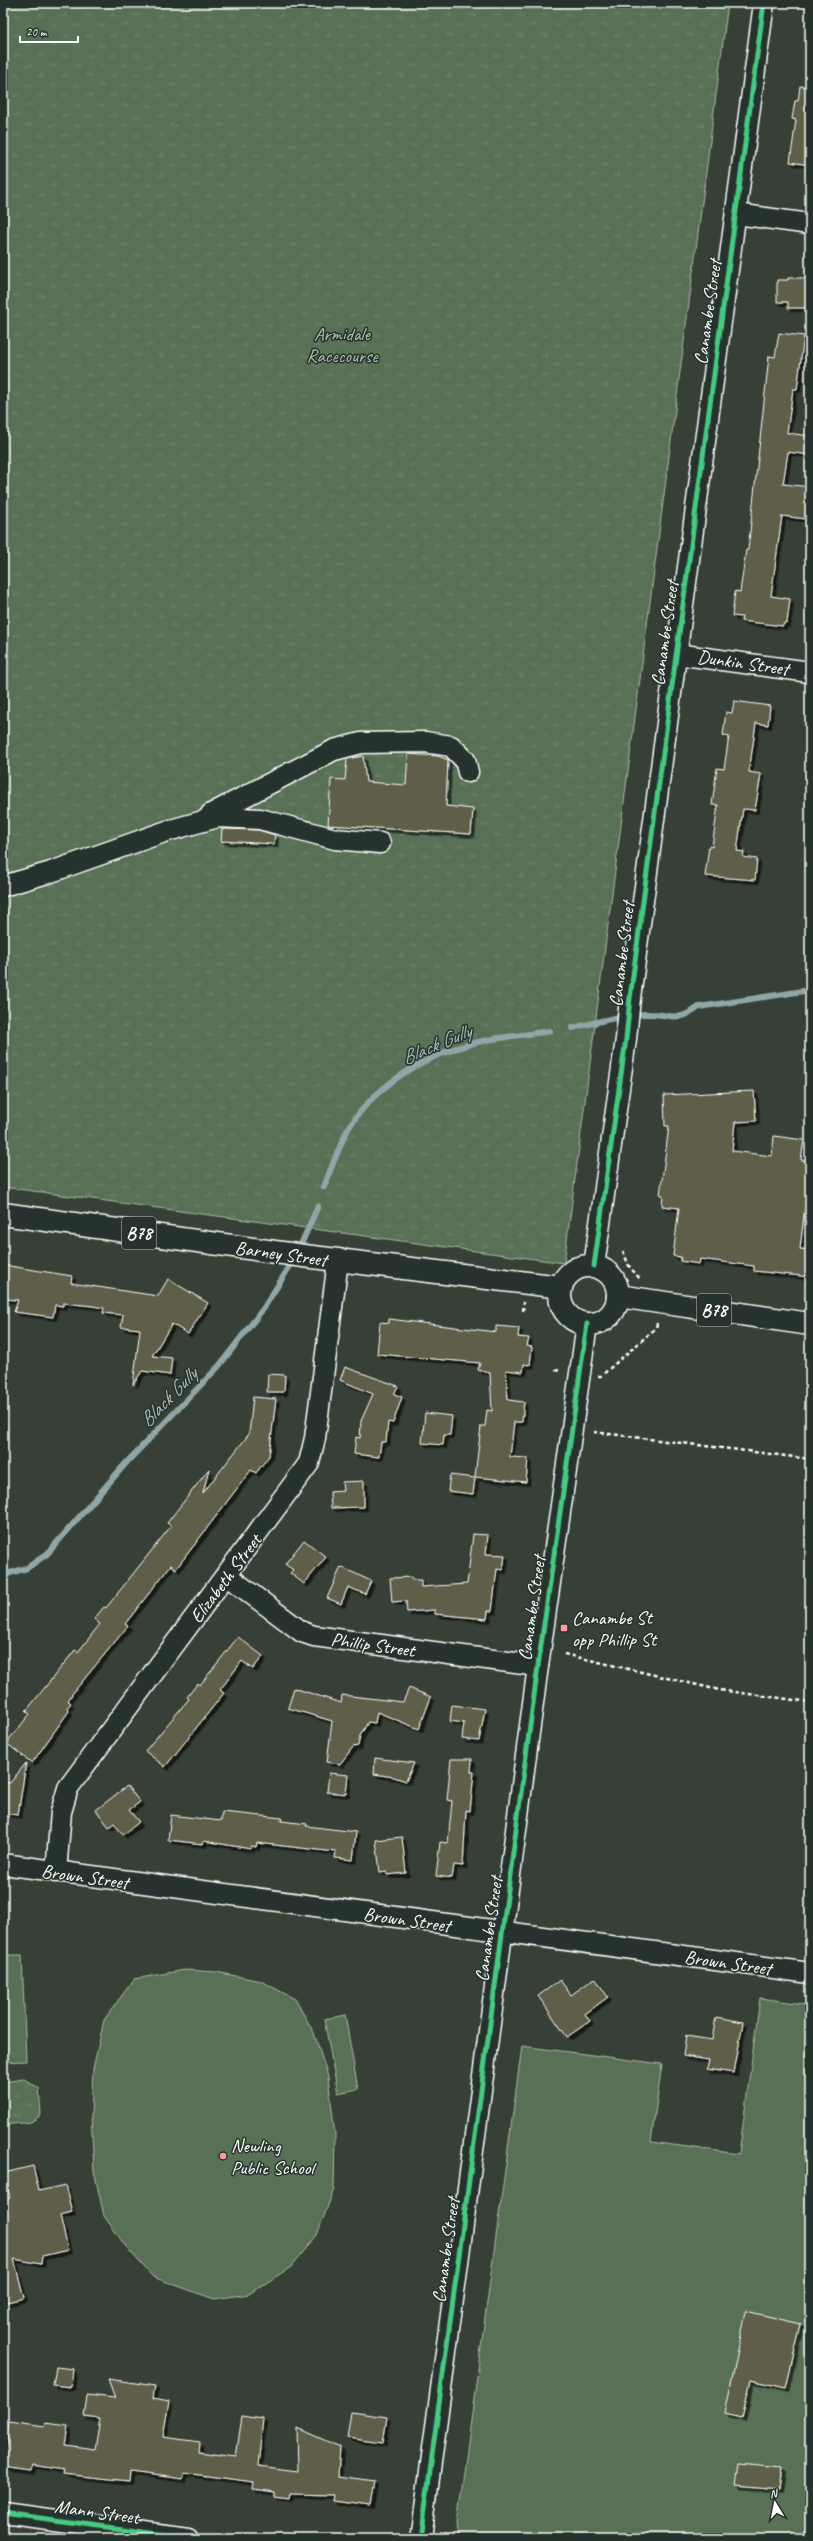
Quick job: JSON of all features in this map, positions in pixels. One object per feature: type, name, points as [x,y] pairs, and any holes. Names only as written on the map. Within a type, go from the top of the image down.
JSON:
[{"type":"main road","name":"Barney Street","points":[[3,1214],[338,1261],[561,1287]]},
{"type":"main road","points":[[594,1266],[611,1277],[618,1296],[617,1304],[608,1317],[594,1324],[579,1322],[566,1312],[561,1305],[561,1287],[567,1276],[573,1271],[579,1268],[594,1266]]},
{"type":"main road","name":"B78","points":[[618,1296],[810,1324]]},
{"type":"street","name":"Canambe Street","points":[[594,1266],[626,1039],[630,998],[764,3]]},
{"type":"street","points":[[736,214],[810,224]]},
{"type":"street","name":"Dunkin Street","points":[[676,654],[810,672]]},
{"type":"street","points":[[193,823],[245,798],[334,750],[361,743],[425,742],[451,746],[465,760],[468,772]]},
{"type":"street","points":[[3,886],[193,823],[218,817],[240,817],[277,822],[335,839],[380,843]]},
{"type":"street","name":"Elizabeth Street","points":[[56,1872],[61,1812],[68,1788],[309,1463],[315,1438],[338,1261]]},
{"type":"street","name":"Canambe Street","points":[[421,2538],[538,1666],[587,1324]]},
{"type":"street","name":"Phillip Street","points":[[226,1575],[302,1632],[314,1636],[538,1666]]},
{"type":"street","name":"Brown Street","points":[[3,1864],[810,1973]]},
{"type":"street","name":"Mann Street","points":[[3,2513],[188,2538]]},
{"type":"path","points":[[623,1251],[629,1266],[640,1279],[648,1280]]},
{"type":"path","points":[[523,1311],[524,1304]]},
{"type":"path","points":[[595,1376],[601,1376],[656,1328],[658,1320]]},
{"type":"path","points":[[554,1370],[561,1371]]},
{"type":"path","points":[[594,1432],[810,1459]]},
{"type":"path","points":[[564,1654],[719,1690],[810,1702]]},
{"type":"green space","name":"Armidale Racecourse","points":[[3,3],[728,3],[564,1263],[3,1187]]},
{"type":"green space","points":[[3,1955],[22,1955],[26,2061],[3,2062]]},
{"type":"green space","points":[[185,1970],[216,1972],[261,1981],[295,1999],[314,2033],[328,2077],[335,2134],[334,2189],[317,2235],[291,2267],[249,2294],[214,2299],[153,2277],[127,2248],[104,2216],[94,2171],[91,2116],[93,2069],[104,2020],[134,1979]]},
{"type":"green space","points":[[760,1998],[810,2005],[810,2538],[455,2538],[522,2046],[662,2064],[651,2142],[739,2154]]},
{"type":"green space","points":[[345,2015],[358,2089],[338,2093],[324,2019]]},
{"type":"green space","points":[[24,2079],[39,2088],[41,2115],[31,2122],[3,2125],[3,2082]]},
{"type":"building","points":[[800,86],[810,87],[810,165],[790,162],[796,120],[792,119],[795,101],[798,101]]},
{"type":"building","points":[[788,278],[810,278],[810,308],[788,308],[788,302],[777,302],[777,280],[788,280]]},
{"type":"building","points":[[779,333],[804,336],[797,389],[793,389],[787,433],[810,436],[810,455],[788,452],[783,484],[810,487],[810,489],[806,519],[782,516],[771,596],[790,599],[787,623],[784,623],[783,626],[741,621],[742,617],[732,616],[735,591],[740,592],[746,550],[748,550],[769,356],[775,357]]},
{"type":"building","points":[[734,701],[770,706],[768,725],[756,723],[749,772],[761,774],[755,810],[743,809],[737,851],[744,852],[743,857],[757,859],[755,880],[705,876],[709,846],[712,847],[718,805],[712,805],[717,768],[724,769],[729,736],[723,735],[726,712],[732,713]]},
{"type":"building","points":[[408,754],[438,756],[448,760],[446,806],[473,809],[471,834],[328,825],[331,779],[345,780],[347,759],[363,756],[366,782],[406,785]]},
{"type":"building","points":[[222,829],[258,830],[275,835],[274,844],[221,841]]},
{"type":"building","points":[[754,1091],[756,1121],[735,1122],[732,1151],[772,1156],[774,1136],[804,1140],[801,1160],[810,1161],[810,1185],[808,1199],[806,1199],[800,1249],[810,1250],[810,1277],[754,1271],[754,1266],[700,1259],[699,1264],[680,1261],[681,1257],[673,1256],[679,1208],[662,1206],[663,1195],[660,1195],[669,1126],[665,1126],[664,1095]]},
{"type":"building","points":[[3,1265],[72,1276],[71,1283],[158,1296],[168,1279],[208,1303],[188,1334],[172,1324],[152,1356],[172,1358],[170,1375],[142,1371],[133,1385],[140,1329],[121,1327],[123,1315],[103,1313],[104,1308],[93,1306],[63,1303],[63,1306],[55,1305],[53,1317],[14,1312],[18,1300],[3,1299]]},
{"type":"building","points":[[389,1319],[496,1332],[496,1326],[519,1328],[518,1337],[529,1338],[527,1346],[532,1347],[530,1365],[524,1364],[523,1372],[506,1370],[508,1400],[524,1402],[522,1422],[514,1422],[510,1457],[528,1458],[526,1482],[475,1477],[481,1426],[485,1426],[487,1410],[492,1411],[490,1373],[478,1370],[480,1363],[377,1354],[380,1322],[389,1323]]},
{"type":"building","points":[[345,1367],[398,1386],[394,1394],[402,1397],[393,1423],[388,1422],[386,1442],[381,1442],[379,1457],[354,1454],[356,1437],[360,1438],[361,1421],[373,1394],[340,1380]]},
{"type":"building","points":[[268,1374],[285,1375],[284,1392],[267,1392]]},
{"type":"building","points":[[253,1397],[276,1399],[269,1456],[256,1473],[251,1470],[176,1569],[171,1565],[125,1624],[128,1626],[72,1694],[68,1701],[71,1703],[67,1708],[69,1711],[32,1763],[6,1743],[30,1714],[26,1711],[75,1650],[78,1652],[100,1624],[94,1619],[104,1607],[106,1608],[171,1526],[167,1523],[209,1469],[203,1493],[249,1434]]},
{"type":"building","points":[[425,1413],[452,1416],[450,1435],[444,1435],[443,1445],[422,1443]]},
{"type":"building","points":[[450,1475],[475,1478],[473,1494],[448,1491]]},
{"type":"building","points":[[364,1481],[364,1507],[331,1508],[330,1492],[343,1491],[342,1482]]},
{"type":"building","points":[[473,1534],[488,1535],[486,1554],[505,1555],[503,1570],[497,1569],[492,1611],[488,1611],[487,1619],[435,1614],[435,1610],[407,1612],[406,1601],[392,1602],[390,1578],[412,1577],[412,1580],[421,1580],[421,1587],[467,1584]]},
{"type":"building","points":[[304,1540],[326,1557],[304,1584],[290,1573],[293,1570],[285,1564]]},
{"type":"building","points":[[341,1567],[371,1581],[365,1594],[348,1587],[341,1604],[327,1598]]},
{"type":"building","points":[[238,1637],[263,1656],[253,1669],[242,1661],[220,1690],[224,1693],[165,1767],[145,1751],[189,1699],[187,1697],[198,1683],[200,1685]]},
{"type":"building","points":[[294,1688],[341,1703],[342,1695],[403,1702],[409,1688],[431,1697],[419,1729],[377,1712],[375,1723],[368,1722],[360,1736],[358,1746],[353,1747],[340,1764],[327,1762],[332,1721],[288,1708]]},
{"type":"building","points":[[452,1705],[485,1709],[479,1741],[462,1739],[464,1723],[450,1721]]},
{"type":"building","points":[[375,1758],[414,1763],[406,1781],[394,1777],[374,1774]]},
{"type":"building","points":[[451,1759],[472,1759],[471,1772],[474,1772],[470,1811],[466,1810],[463,1866],[454,1865],[452,1878],[436,1876],[440,1842],[448,1843],[452,1801],[447,1800]]},
{"type":"building","points":[[26,1763],[18,1815],[3,1813],[3,1782],[10,1783]]},
{"type":"building","points":[[329,1773],[348,1775],[346,1794],[327,1792]]},
{"type":"building","points":[[127,1786],[140,1802],[129,1810],[139,1822],[123,1835],[114,1823],[109,1827],[96,1810]]},
{"type":"building","points":[[222,1812],[282,1818],[281,1821],[307,1824],[306,1826],[356,1832],[353,1860],[335,1858],[336,1852],[257,1843],[256,1847],[251,1846],[251,1849],[204,1841],[203,1844],[168,1840],[171,1815],[221,1821]]},
{"type":"building","points":[[402,1837],[406,1873],[387,1875],[387,1871],[380,1872],[376,1840]]},
{"type":"building","points":[[595,1978],[608,1997],[585,2014],[590,2021],[567,2037],[538,1996],[560,1980],[571,1995]]},
{"type":"building","points":[[716,2017],[743,2022],[734,2073],[707,2069],[709,2060],[683,2056],[686,2036],[712,2040]]},
{"type":"building","points":[[33,2166],[39,2191],[65,2185],[72,2212],[60,2215],[68,2250],[42,2256],[41,2264],[14,2259],[24,2298],[3,2303],[3,2200],[10,2198],[4,2173]]},
{"type":"building","points":[[746,2311],[801,2324],[786,2388],[751,2380],[742,2417],[725,2413]]},
{"type":"building","points":[[56,2367],[73,2369],[71,2387],[53,2385]]},
{"type":"building","points":[[108,2379],[155,2386],[153,2398],[169,2401],[163,2437],[200,2442],[199,2452],[236,2457],[242,2416],[263,2419],[258,2466],[298,2471],[297,2428],[340,2447],[338,2476],[374,2481],[370,2506],[333,2501],[334,2495],[290,2494],[289,2499],[275,2497],[275,2492],[253,2489],[254,2482],[184,2473],[183,2479],[130,2472],[129,2481],[63,2474],[64,2470],[33,2465],[32,2470],[3,2466],[9,2422],[45,2427],[46,2423],[68,2426],[65,2445],[95,2449],[100,2419],[84,2417],[87,2395],[115,2398]]},
{"type":"building","points":[[351,2412],[387,2417],[383,2443],[347,2438]]},
{"type":"building","points":[[739,2465],[782,2469],[779,2489],[736,2485]]},
{"type":"waterway","name":"Black Gully","points":[[572,1028],[631,1015],[657,1014],[680,1016],[692,1012],[699,1007],[810,990]]},
{"type":"waterway","name":"Black Gully","points":[[324,1187],[347,1131],[358,1115],[371,1100],[402,1075],[419,1064],[456,1048],[493,1039],[550,1031]]},
{"type":"waterway","name":"Black Gully","points":[[3,1575],[27,1568],[47,1554],[127,1462],[219,1366],[263,1309],[295,1258],[318,1206]]},
{"type":"cycle path","points":[[594,1266],[626,1039],[630,998],[764,3]]},
{"type":"cycle path","points":[[421,2538],[538,1666],[587,1324]]},
{"type":"cycle path","points":[[3,2513],[188,2538]]},
{"type":"place","name":"Canambe St opp Phillip St","points":[[564,1628]]},
{"type":"place","name":"Newling Public School","points":[[223,2156]]}]
